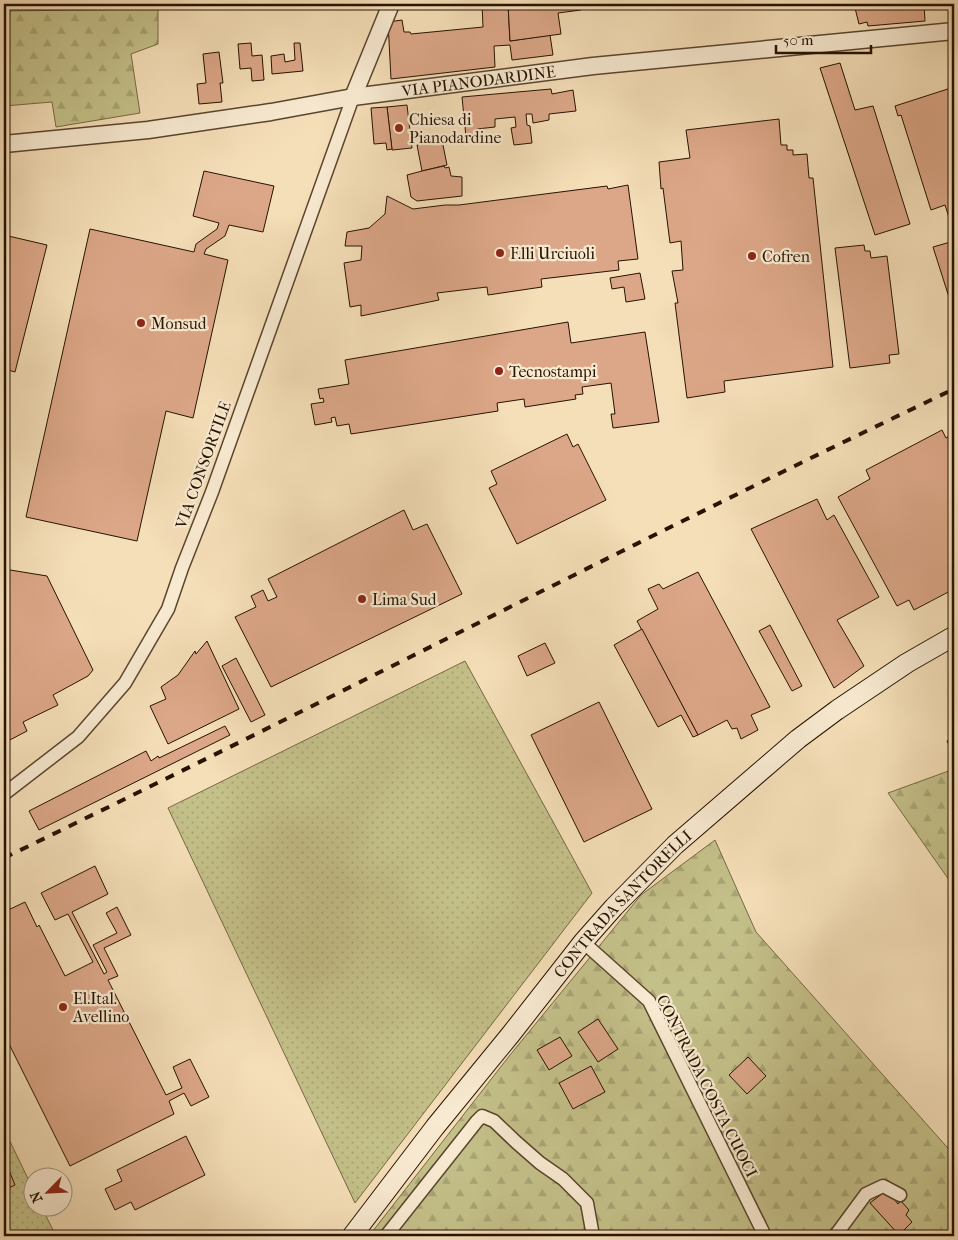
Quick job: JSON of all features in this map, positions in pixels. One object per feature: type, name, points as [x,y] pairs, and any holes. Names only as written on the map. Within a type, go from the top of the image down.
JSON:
[{"type":"main road","name":"CONTRADA SANTORELLI","points":[[352,1236],[583,942],[614,907],[675,845],[798,739],[907,663],[954,636]]},
{"type":"street","points":[[353,96],[391,4]]},
{"type":"street","name":"VIA PIANODARDINE","points":[[4,144],[148,130],[271,112],[353,96],[594,66],[954,31]]},
{"type":"street","name":"VIA CONSORTILE","points":[[4,794],[78,737],[125,683],[168,609],[212,492],[353,96]]},
{"type":"street","name":"CONTRADA COSTA CUOCI","points":[[583,942],[649,1001],[765,1236]]},
{"type":"street","points":[[386,1236],[482,1116],[494,1121],[540,1163],[564,1179],[587,1203],[593,1236]]},
{"type":"street","points":[[835,1236],[866,1194],[883,1186],[900,1195]]},
{"type":"green space","points":[[158,9],[158,44],[131,54],[140,113],[56,127],[52,102],[4,106],[4,11]]},
{"type":"green space","points":[[465,661],[592,893],[355,1203],[168,808]]},
{"type":"green space","points":[[954,769],[954,887],[888,793]]},
{"type":"green space","points":[[715,840],[756,932],[954,1155],[954,1236],[369,1236],[510,1055],[641,895]]},
{"type":"green space","points":[[4,1129],[23,1168],[22,1218],[47,1218],[56,1236],[4,1236]]},
{"type":"building","points":[[482,4],[508,4],[510,41],[550,35],[553,55],[512,60],[510,45],[494,46],[495,67],[391,79],[388,22],[402,20],[404,32],[410,32],[411,34],[483,27]]},
{"type":"building","points":[[508,4],[580,4],[581,10],[558,13],[561,34],[510,41]]},
{"type":"building","points":[[854,4],[900,4],[903,6],[903,4],[924,4],[925,21],[868,26],[867,22],[859,24]]},
{"type":"building","points":[[251,43],[252,56],[262,55],[264,80],[252,81],[251,68],[240,69],[238,44]]},
{"type":"building","points":[[294,43],[300,43],[303,71],[272,74],[271,56],[284,54],[285,62],[295,60]]},
{"type":"building","points":[[219,52],[223,83],[220,83],[222,102],[199,104],[197,84],[206,83],[203,54]]},
{"type":"building","points":[[840,63],[855,110],[873,106],[910,224],[875,235],[820,68]]},
{"type":"building","points":[[954,87],[954,233],[945,205],[931,210],[901,115],[898,116],[895,106]]},
{"type":"building","points":[[551,89],[552,94],[573,90],[576,111],[549,114],[549,120],[533,123],[532,114],[526,114],[532,143],[514,145],[511,128],[516,127],[515,117],[495,119],[495,127],[477,129],[477,136],[466,137],[462,97]]},
{"type":"building","name":"Chiesa di Pianodardine","points":[[407,105],[412,148],[392,150],[387,107]]},
{"type":"building","points":[[387,107],[392,149],[387,150],[386,143],[374,144],[371,108]]},
{"type":"building","name":"Cofren","points":[[779,119],[781,145],[787,145],[787,150],[793,150],[793,155],[807,154],[809,178],[813,178],[833,367],[724,381],[725,392],[687,398],[675,303],[678,303],[672,271],[683,270],[681,241],[670,243],[663,188],[661,189],[659,162],[690,158],[686,130]]},
{"type":"building","points":[[442,140],[447,165],[422,171],[417,145]]},
{"type":"building","points":[[444,166],[445,168],[449,167],[451,176],[462,177],[462,196],[417,201],[411,197],[407,175]]},
{"type":"building","name":"Monsud","points":[[204,171],[274,186],[263,232],[229,225],[225,236],[206,249],[204,254],[228,260],[193,418],[166,411],[137,541],[26,517],[90,229],[194,252],[196,244],[217,229],[219,223],[193,216]]},
{"type":"building","name":"F.lli Urciuoli","points":[[628,185],[638,259],[618,261],[619,270],[541,279],[542,287],[488,295],[487,287],[437,293],[439,300],[361,316],[361,305],[350,307],[344,263],[361,260],[362,246],[345,246],[347,232],[369,228],[385,214],[387,196],[413,209],[607,186],[608,189]]},
{"type":"building","points":[[4,235],[47,245],[15,372],[4,369]]},
{"type":"building","points":[[954,241],[954,313],[933,247]]},
{"type":"building","points":[[864,245],[865,251],[870,251],[871,258],[887,256],[899,354],[889,355],[890,363],[850,368],[835,248]]},
{"type":"building","points":[[640,273],[645,299],[626,302],[624,287],[612,289],[610,278]]},
{"type":"building","name":"Tecnostampi","points":[[568,322],[571,343],[645,332],[659,422],[613,428],[611,414],[615,414],[611,383],[582,387],[583,394],[575,395],[576,399],[525,407],[524,399],[497,403],[498,411],[351,434],[349,424],[337,426],[335,417],[331,418],[332,422],[315,425],[311,404],[324,402],[323,398],[320,399],[318,389],[349,384],[345,360]]},
{"type":"building","points":[[942,430],[946,438],[954,433],[954,589],[914,610],[909,600],[897,606],[838,497],[870,479],[866,470]]},
{"type":"building","points":[[567,434],[573,447],[578,444],[606,500],[517,544],[489,488],[497,484],[491,471]]},
{"type":"building","points":[[817,499],[827,520],[834,515],[879,597],[837,620],[864,666],[834,688],[751,529]]},
{"type":"building","name":"Lima Sud","points":[[404,510],[413,530],[427,524],[462,594],[271,687],[235,617],[256,607],[251,596],[263,590],[268,601],[277,597],[268,579]]},
{"type":"building","points":[[4,569],[47,576],[93,670],[88,676],[53,695],[58,705],[23,722],[27,731],[4,743]]},
{"type":"building","points":[[698,572],[770,707],[751,715],[758,730],[741,739],[737,728],[732,729],[727,720],[698,735],[637,621],[658,609],[648,589],[659,584],[663,589]]},
{"type":"building","points":[[770,625],[802,686],[792,691],[759,631]]},
{"type":"building","points":[[642,629],[698,735],[693,737],[681,715],[658,727],[614,645]]},
{"type":"building","points":[[207,641],[239,709],[168,744],[150,706],[166,699],[161,687],[178,675],[195,651],[196,654]]},
{"type":"building","points":[[545,643],[555,663],[527,676],[518,656]]},
{"type":"building","points":[[236,658],[265,715],[251,722],[222,666]]},
{"type":"building","points":[[599,702],[652,809],[584,842],[531,735]]},
{"type":"building","points":[[225,726],[230,735],[39,830],[29,811],[146,751],[151,761],[158,756],[159,758]]},
{"type":"building","points":[[954,737],[954,755],[947,741]]},
{"type":"building","name":"El.Ital. Avellino","points":[[95,866],[108,894],[72,912],[104,974],[107,972],[93,945],[117,933],[106,913],[117,907],[131,935],[104,948],[118,976],[108,980],[166,1095],[182,1088],[173,1067],[190,1059],[209,1097],[191,1106],[184,1093],[169,1101],[174,1114],[70,1166],[4,1034],[4,912],[25,902],[65,976],[93,962],[68,914],[55,920],[41,893]]},
{"type":"building","points":[[598,1019],[618,1049],[598,1062],[578,1032]]},
{"type":"building","points":[[560,1037],[572,1056],[549,1070],[537,1050]]},
{"type":"building","points":[[748,1057],[766,1076],[747,1094],[729,1075]]},
{"type":"building","points":[[591,1066],[605,1092],[573,1109],[559,1083]]},
{"type":"building","points":[[186,1136],[205,1175],[135,1210],[131,1202],[115,1210],[105,1189],[122,1181],[117,1170]]},
{"type":"building","points":[[4,1158],[15,1185],[4,1190]]},
{"type":"building","points":[[887,1190],[898,1204],[901,1201],[909,1210],[906,1215],[912,1222],[899,1235],[870,1203]]},
{"type":"railway","points":[[4,858],[835,446],[954,389]]},
{"type":"place","name":"Chiesa di Pianodardine","points":[[399,128]]},
{"type":"place","name":"F.lli Urciuoli","points":[[500,253]]},
{"type":"place","name":"Cofren","points":[[752,256]]},
{"type":"place","name":"Monsud","points":[[141,323]]},
{"type":"place","name":"Tecnostampi","points":[[499,371]]},
{"type":"place","name":"Lima Sud","points":[[362,599]]},
{"type":"place","name":"El.Ital. Avellino","points":[[63,1007]]}]
